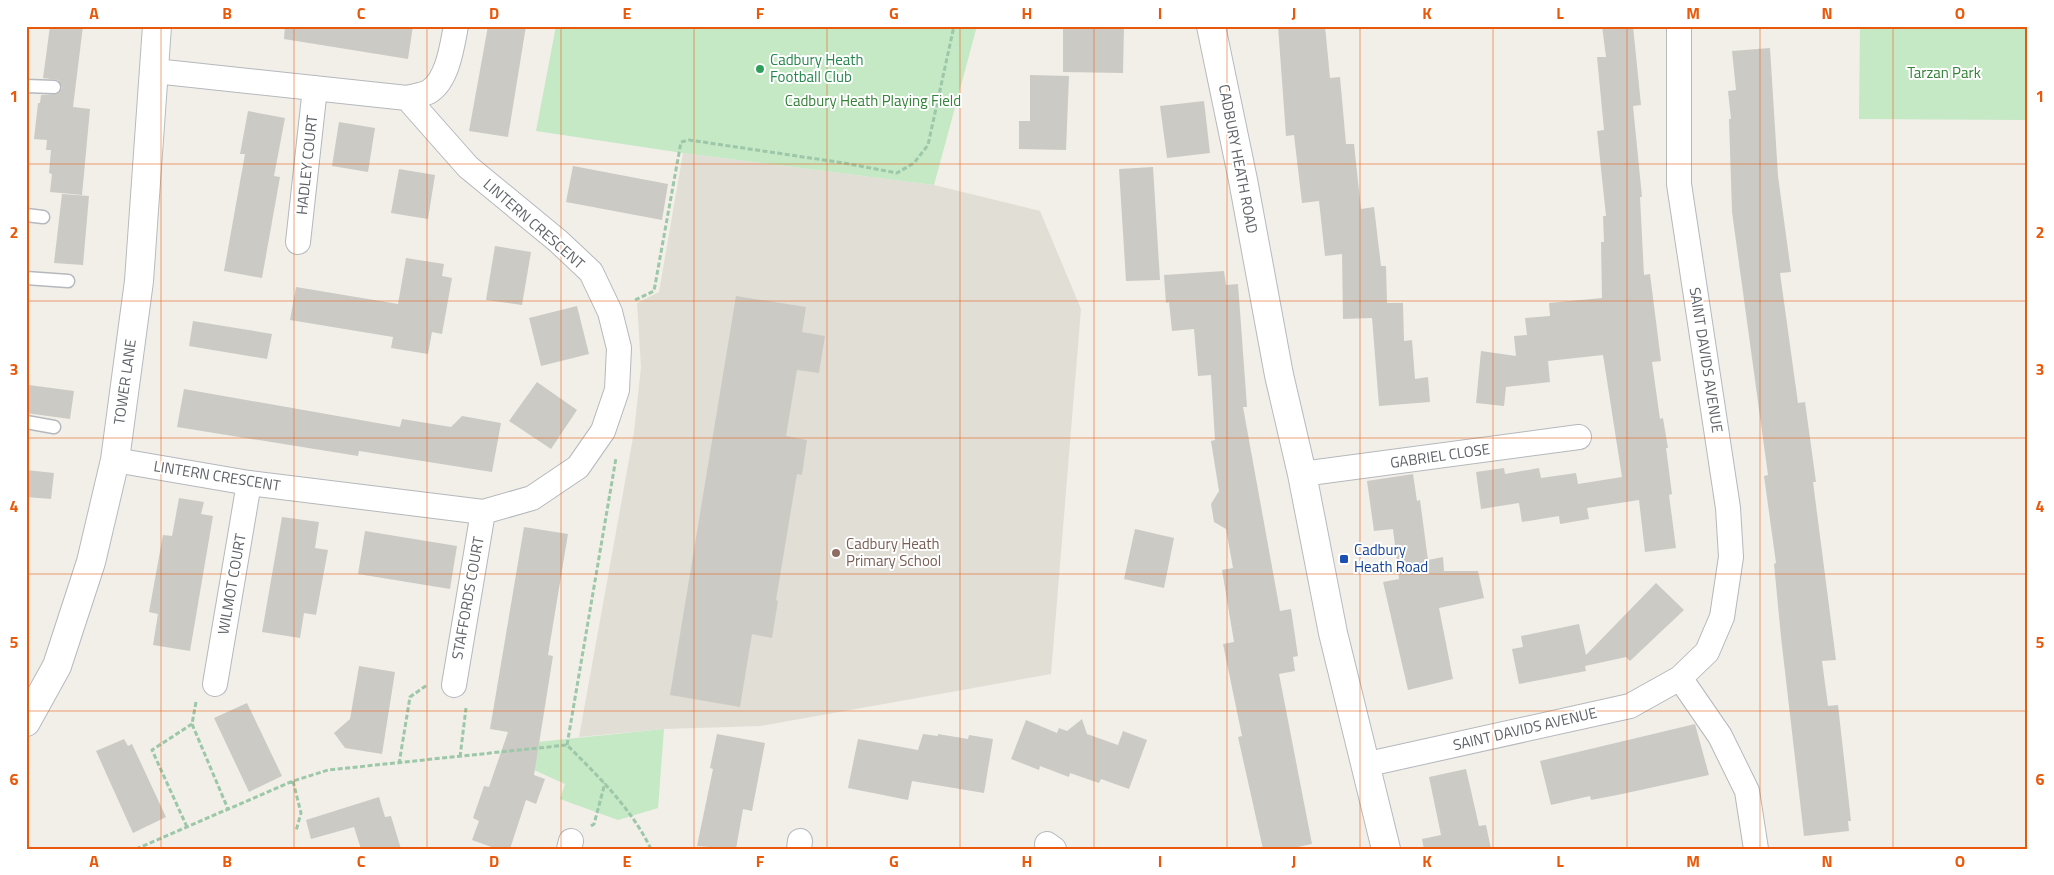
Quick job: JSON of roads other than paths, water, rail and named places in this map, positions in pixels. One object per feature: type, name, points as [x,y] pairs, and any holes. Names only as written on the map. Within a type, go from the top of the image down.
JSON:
[{"type":"street","name":"TOWER LANE","points":[[26,722],[57,666],[91,562],[115,460],[139,281],[157,26]]},
{"type":"street","points":[[154,70],[407,98],[430,92],[443,76],[456,26]]},
{"type":"street","name":"CADBURY HEATH ROAD","points":[[1211,26],[1243,180],[1279,375],[1302,474],[1333,633],[1386,849]]},
{"type":"street","name":"SAINT DAVIDS AVENUE","points":[[1364,765],[1630,706],[1680,678],[1707,652],[1722,617],[1732,557],[1728,508],[1679,184],[1679,26]]},
{"type":"street","name":"HADLEY COURT","points":[[298,242],[315,88]]},
{"type":"street","name":"LINTERN CRESCENT","points":[[115,460],[249,483],[483,512],[532,498],[578,468],[603,431],[617,390],[619,348],[610,312],[591,272],[558,240],[468,167],[407,98]]},
{"type":"street","name":"GABRIEL CLOSE","points":[[1302,474],[1579,437]]},
{"type":"street","name":"WILMOT COURT","points":[[215,684],[249,483]]},
{"type":"street","name":"STAFFORDS COURT","points":[[455,675],[483,512]]},
{"type":"street","points":[[1680,678],[1720,736],[1747,791],[1756,849]]},
{"type":"lane","points":[[26,86],[54,87]]},
{"type":"lane","points":[[26,215],[43,217]]},
{"type":"lane","points":[[26,278],[68,281]]},
{"type":"lane","points":[[26,422],[54,427]]},
{"type":"place","name":"Cadbury Heath Football Club","points":[[760,69]]},
{"type":"place","name":"Cadbury Heath Primary School","points":[[836,553]]},
{"type":"place","name":"Cadbury Heath Road","points":[[1344,559]]},
{"type":"park label","name":"Tarzan Park","points":[[1944,73]]},
{"type":"park label","name":"Cadbury Heath Playing Field","points":[[873,101]]}]
